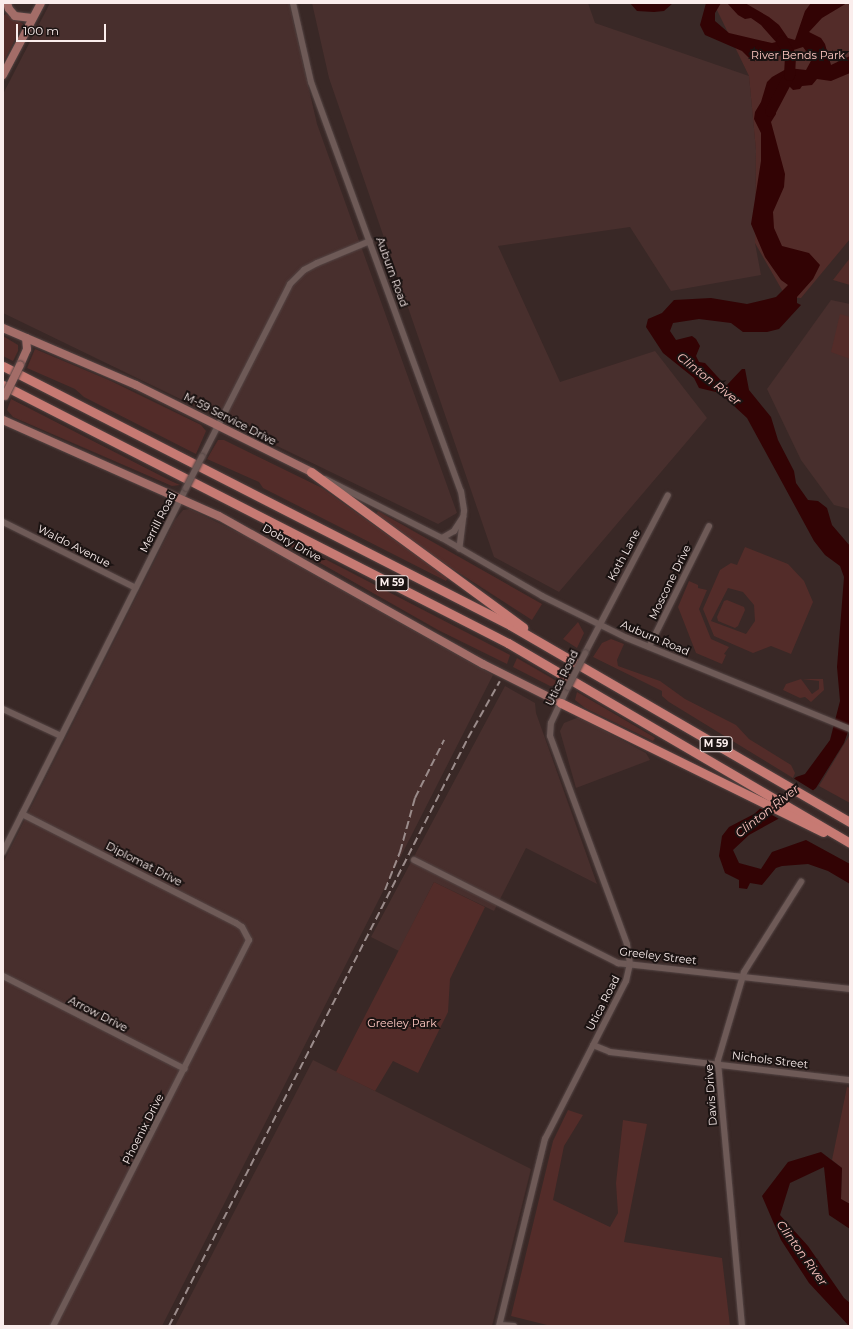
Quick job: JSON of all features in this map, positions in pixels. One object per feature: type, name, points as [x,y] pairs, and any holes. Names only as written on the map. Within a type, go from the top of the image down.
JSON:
[{"type":"highway","name":"M 59","points":[[3,366],[539,640],[850,822]]},
{"type":"highway","name":"M 59","points":[[3,385],[508,643],[772,796],[789,811]]},
{"type":"highway","points":[[311,472],[448,573],[498,607],[539,640]]},
{"type":"highway","points":[[560,703],[764,803],[789,811],[850,844]]},
{"type":"main road","points":[[3,75],[41,3]]},
{"type":"main road","points":[[5,4],[15,16],[32,18]]},
{"type":"main road","name":"M-59 Service Drive","points":[[3,328],[113,374],[311,472]]},
{"type":"main road","points":[[4,398],[27,349],[26,338]]},
{"type":"main road","name":"Dobry Drive","points":[[3,420],[181,498],[239,526],[444,642],[560,703]]},
{"type":"street","name":"Auburn Road","points":[[293,3],[311,82],[457,478],[463,501],[464,516],[459,549]]},
{"type":"street","name":"Merrill Road","points":[[3,852],[186,488],[295,277],[317,264],[370,241]]},
{"type":"street","name":"M-59 Service Drive","points":[[311,472],[442,538]]},
{"type":"street","name":"Koth Lane","points":[[600,625],[668,495]]},
{"type":"street","points":[[442,538],[454,531],[464,516]]},
{"type":"street","name":"Waldo Avenue","points":[[3,522],[136,588]]},
{"type":"street","name":"Moscone Drive","points":[[649,647],[708,526]]},
{"type":"street","name":"Auburn Road","points":[[442,538],[526,587],[600,625],[649,647],[850,730]]},
{"type":"street","name":"Utica Road","points":[[500,1325],[545,1139],[626,981],[630,964],[627,944],[550,736],[551,723],[560,703],[600,625]]},
{"type":"street","points":[[3,709],[61,736]]},
{"type":"street","name":"Diplomat Drive","points":[[22,814],[236,923],[242,927],[249,940]]},
{"type":"street","name":"Greeley Street","points":[[414,860],[618,963],[850,989]]},
{"type":"street","name":"Davis Drive","points":[[742,1326],[718,1064],[742,976],[801,882]]},
{"type":"street","name":"Phoenix Drive","points":[[53,1326],[249,940]]},
{"type":"street","name":"Arrow Drive","points":[[3,976],[184,1069]]},
{"type":"street","name":"Nichols Street","points":[[593,1046],[610,1052],[850,1080]]},
{"type":"street","points":[[500,1325],[514,1326]]},
{"type":"shaded area","points":[[50,3],[289,3],[317,124],[457,513],[438,524],[3,313],[3,94]]},
{"type":"shaded area","points":[[312,3],[588,3],[595,23],[749,76],[756,150],[755,243],[761,275],[671,291],[630,227],[498,246],[560,382],[655,351],[707,418],[559,592],[494,557],[329,78]]},
{"type":"shaded area","points":[[831,300],[850,304],[850,509],[834,505],[801,460],[767,389]]},
{"type":"shaded area","points":[[190,509],[256,541],[493,675],[162,1326],[3,1326],[3,863],[175,520],[183,510]]},
{"type":"shaded area","points":[[505,686],[535,703],[536,713],[597,884],[526,848],[494,911],[434,882],[399,951],[371,937]]},
{"type":"shaded area","points":[[579,717],[646,753],[650,760],[576,788],[560,731],[564,723]]},
{"type":"shaded area","points":[[313,1060],[531,1169],[492,1326],[175,1326]]},
{"type":"green space","name":"River Bends Park","points":[[707,3],[850,3],[850,239],[801,298],[786,297],[755,243],[756,150],[749,76],[716,8]]},
{"type":"green space","points":[[6,14],[23,24],[3,63],[3,16]]},
{"type":"green space","points":[[850,258],[850,285],[833,280]]},
{"type":"green space","points":[[840,314],[850,317],[850,359],[831,352]]},
{"type":"green space","points":[[3,336],[18,345],[18,351],[13,361],[3,356]]},
{"type":"green space","points":[[35,349],[111,381],[201,425],[206,431],[196,454],[84,397],[75,389],[27,368]]},
{"type":"green space","points":[[11,399],[180,485],[172,486],[13,417],[7,410]]},
{"type":"green space","points":[[218,440],[224,440],[322,488],[448,578],[446,581],[263,488],[259,482],[207,459]]},
{"type":"green space","points":[[378,511],[542,604],[532,620],[439,560],[376,514]]},
{"type":"green space","points":[[273,532],[510,655],[507,664],[438,630],[271,535]]},
{"type":"green space","points":[[745,547],[788,564],[804,581],[813,602],[791,654],[771,646],[753,653],[714,636],[703,609],[720,570],[731,563],[737,565]],"holes":[[[728,588],[743,592],[754,605],[755,621],[746,634],[711,621]]]},
{"type":"green space","points":[[689,581],[698,585],[698,588],[707,590],[699,609],[711,639],[729,647],[724,654],[726,655],[722,664],[696,653],[678,607]]},
{"type":"green space","points":[[727,600],[744,607],[745,610],[738,626],[735,628],[718,621],[717,617],[724,601]]},
{"type":"green space","points":[[578,622],[584,633],[577,648],[563,639]]},
{"type":"green space","points":[[611,639],[624,644],[617,660],[618,666],[660,681],[685,699],[736,725],[749,739],[791,765],[795,773],[793,778],[669,702],[662,696],[662,691],[593,657],[602,643]]},
{"type":"green space","points":[[517,658],[560,683],[559,685],[550,686],[513,667]]},
{"type":"green space","points":[[801,679],[812,694],[819,689],[819,681],[802,679],[823,679],[824,690],[811,702],[805,697],[800,698],[783,690],[786,684]]},
{"type":"green space","points":[[577,692],[655,738],[653,741],[585,708],[575,700]]},
{"type":"green space","points":[[850,736],[850,803],[819,786]]},
{"type":"green space","name":"Greeley Park","points":[[434,882],[485,907],[450,979],[448,1012],[418,1073],[393,1061],[375,1091],[336,1072]]},
{"type":"green space","points":[[847,1087],[850,1088],[850,1204],[841,1199],[842,1168],[832,1160]]},
{"type":"green space","points":[[568,1110],[583,1115],[564,1146],[553,1200],[610,1227],[618,1213],[616,1183],[623,1120],[647,1124],[624,1242],[722,1258],[730,1326],[551,1326],[511,1316],[553,1141]]},
{"type":"water","points":[[630,3],[673,3],[664,11],[654,12],[637,11]]},
{"type":"water","points":[[706,3],[721,3],[715,13],[715,21],[729,33],[772,43],[776,42],[761,25],[751,18],[745,19],[738,15],[727,3],[745,3],[769,17],[779,25],[788,38],[795,40],[805,11],[811,3],[847,3],[822,18],[809,32],[821,38],[825,44],[831,65],[850,56],[850,73],[831,81],[817,79],[812,85],[802,86],[800,89],[793,90],[789,86],[784,89],[776,98],[776,114],[771,122],[785,174],[784,187],[773,212],[774,228],[782,246],[809,253],[820,265],[813,279],[797,297],[797,303],[801,305],[779,329],[767,332],[743,332],[731,323],[699,319],[673,323],[670,331],[676,340],[692,336],[696,339],[700,346],[696,356],[699,362],[705,363],[726,386],[742,369],[745,369],[749,390],[771,417],[778,440],[794,471],[796,483],[808,500],[818,501],[827,508],[832,525],[850,546],[850,726],[844,743],[816,788],[778,819],[749,835],[733,850],[739,863],[761,869],[772,852],[806,840],[850,864],[850,884],[828,871],[808,864],[782,866],[776,868],[762,885],[750,883],[747,889],[739,888],[739,880],[725,873],[719,856],[722,836],[729,827],[754,814],[796,777],[805,774],[830,740],[840,701],[837,667],[844,577],[840,566],[825,555],[814,541],[747,418],[720,393],[699,388],[694,378],[663,353],[646,327],[648,319],[662,313],[674,300],[711,298],[747,304],[776,297],[788,285],[781,280],[765,257],[751,224],[761,161],[761,133],[754,119],[755,112],[761,102],[767,82],[772,77],[788,68],[806,70],[812,59],[803,47],[765,59],[750,59],[742,51],[705,35],[700,25]]},
{"type":"water","points":[[821,1152],[842,1168],[841,1199],[850,1204],[850,1229],[829,1215],[824,1167],[790,1183],[780,1215],[808,1246],[844,1298],[850,1303],[849,1326],[809,1283],[781,1240],[762,1196],[788,1162]]},
{"type":"pier","points":[[793,778],[814,791],[779,819],[758,807]]},
{"type":"waterway","name":"Clinton River","points":[[770,111],[789,75],[790,55],[781,40]]},
{"type":"railway","points":[[169,1326],[468,738],[500,681]]},
{"type":"railway","points":[[385,890],[400,852],[415,798],[444,740]]}]
